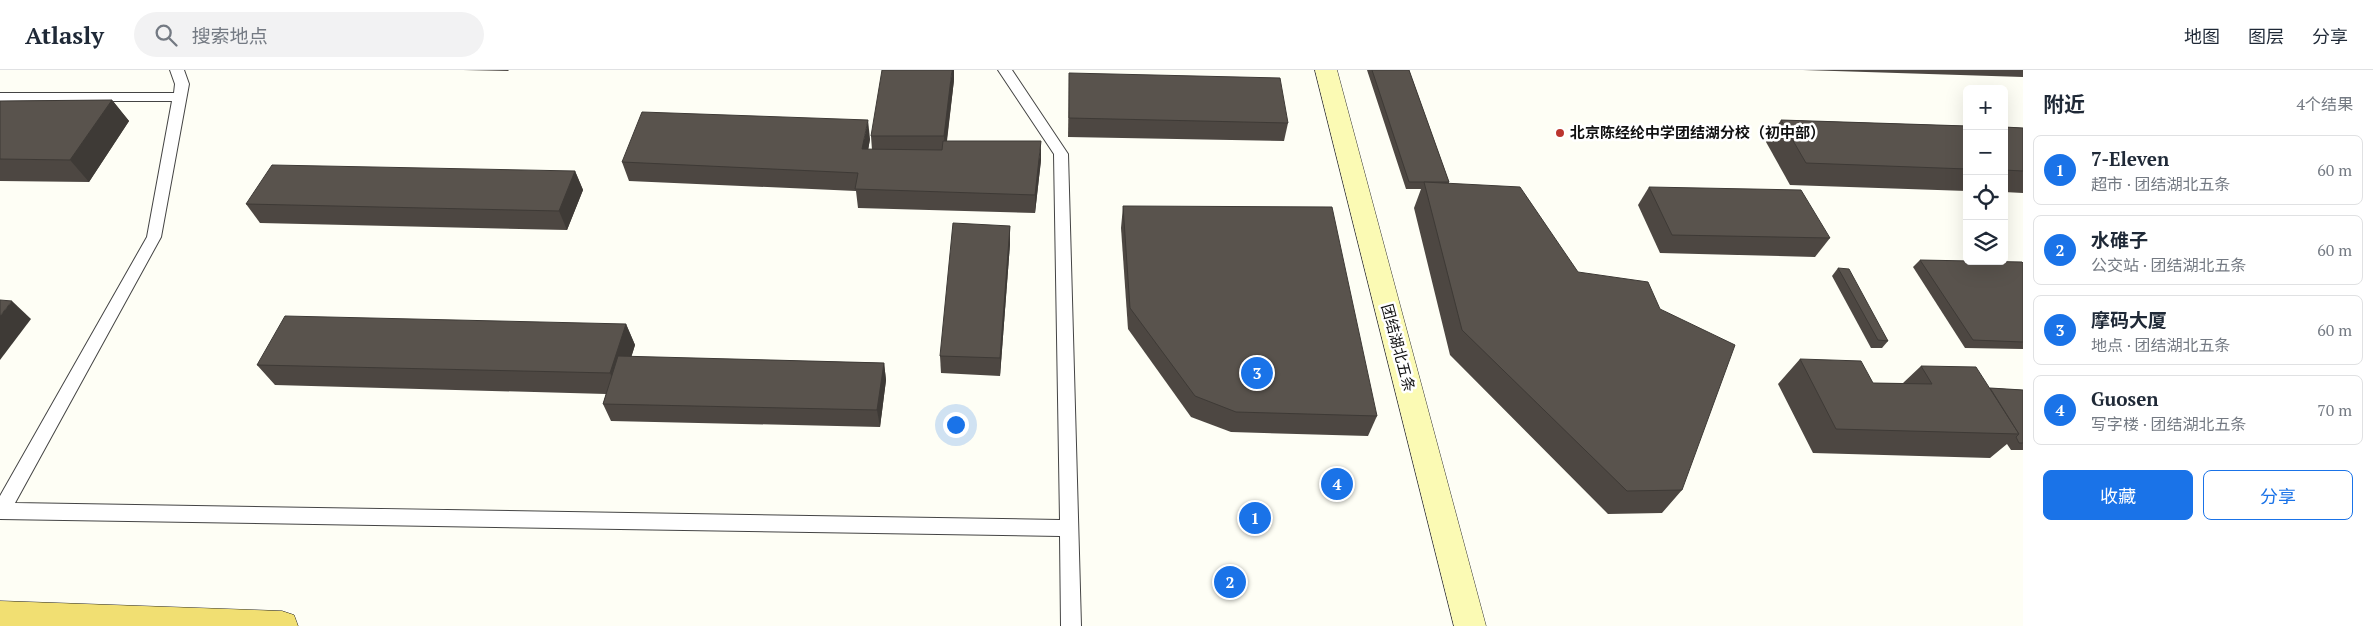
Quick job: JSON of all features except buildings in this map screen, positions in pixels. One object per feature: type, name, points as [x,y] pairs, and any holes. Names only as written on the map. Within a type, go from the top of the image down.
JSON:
[{"type":"main road","points":[[0,616],[282,626]]},
{"type":"street","name":"团结湖北五条","points":[[1326,70],[1470,626]]},
{"type":"lane","points":[[177,70],[182,84],[154,237],[1,511],[1068,528]]},
{"type":"lane","points":[[1005,70],[1060,154],[1071,626]]},
{"type":"lane","points":[[0,97],[180,97]]},
{"type":"place","name":"北京陈经纶中学团结湖分校（初中部）","points":[[1560,133]]},
{"type":"place","name":"摩码大厦","points":[[1257,373]]},
{"type":"place","name":"Guosen","points":[[1337,484]]},
{"type":"place","name":"7-Eleven","points":[[1255,518]]},
{"type":"place","name":"水碓子","points":[[1230,582]]}]
